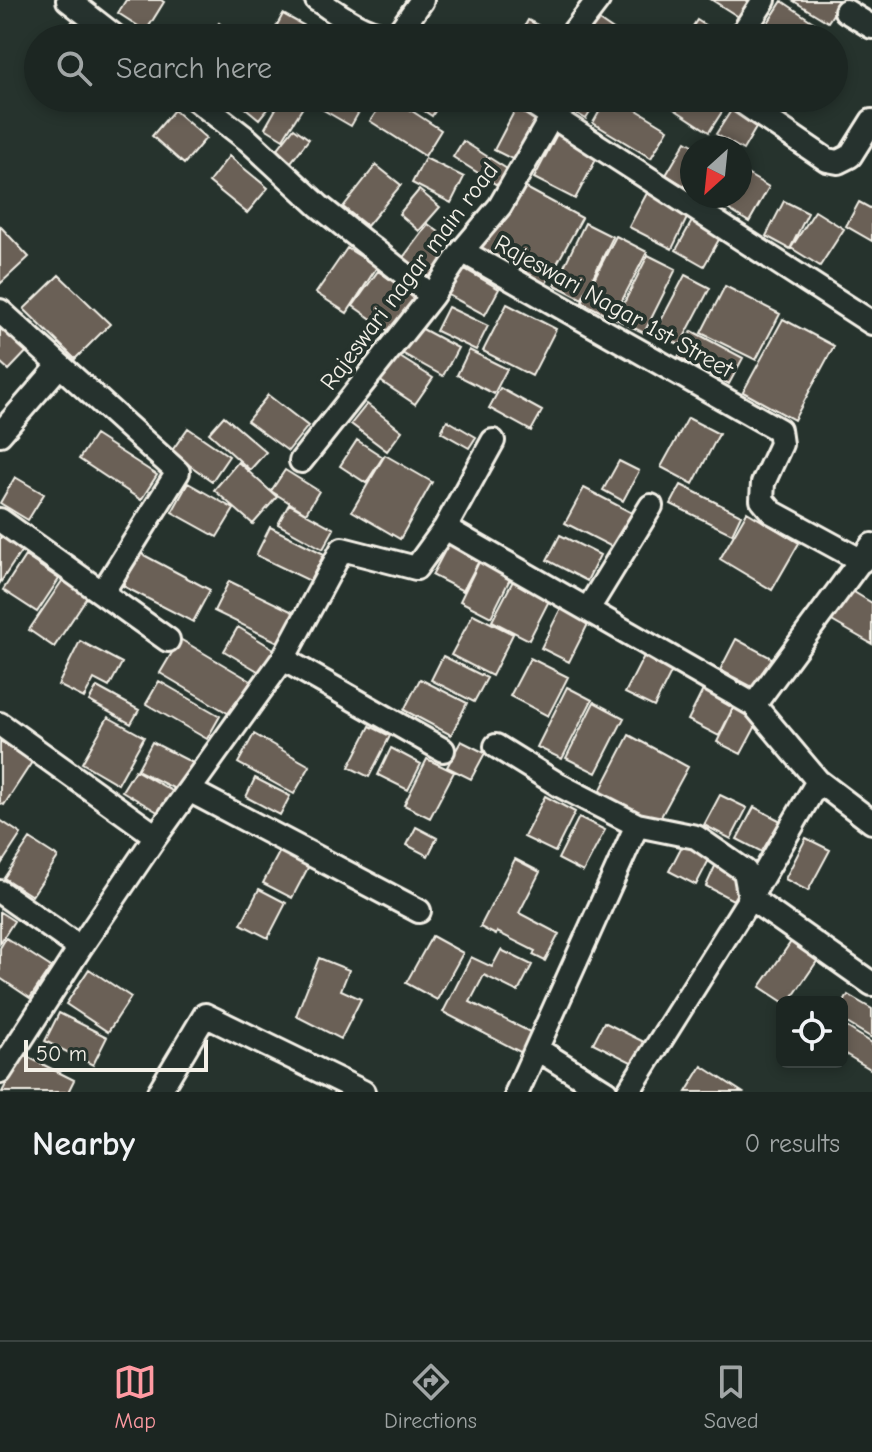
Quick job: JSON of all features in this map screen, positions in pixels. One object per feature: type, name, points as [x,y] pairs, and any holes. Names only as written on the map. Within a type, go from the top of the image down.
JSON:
[{"type":"street","points":[[68,0],[99,24]]},
{"type":"street","points":[[317,0],[354,24]]},
{"type":"street","points":[[406,24],[422,0]]},
{"type":"street","points":[[580,24],[598,0]]},
{"type":"street","points":[[748,24],[764,0]]},
{"type":"street","points":[[846,11],[872,27]]},
{"type":"street","points":[[212,112],[248,140],[319,206],[432,296]]},
{"type":"street","points":[[546,112],[872,323]]},
{"type":"street","points":[[757,112],[827,160],[838,162],[850,156],[872,121]]},
{"type":"street","name":"Rajeswari nagar main road","points":[[301,461],[500,206],[552,116]]},
{"type":"street","name":"Rajeswari Nagar 1st Street","points":[[462,251],[779,430],[782,437],[779,451],[763,483],[762,500],[772,512],[867,553]]},
{"type":"street","points":[[0,311],[178,472],[102,593]]},
{"type":"street","points":[[0,434],[60,365]]},
{"type":"street","points":[[0,1072],[156,836],[283,659],[342,549],[416,568],[445,528],[493,441]]},
{"type":"street","points":[[588,609],[651,506]]},
{"type":"street","points":[[0,520],[168,640]]},
{"type":"street","points":[[445,528],[754,705],[818,781],[872,822]]},
{"type":"street","points":[[754,705],[867,553]]},
{"type":"street","points":[[283,659],[443,750]]},
{"type":"street","points":[[0,724],[156,836]]},
{"type":"street","points":[[496,746],[559,785],[637,825],[696,837],[745,871],[750,898],[872,984]]},
{"type":"street","points":[[628,1092],[750,898],[818,781]]},
{"type":"street","points":[[189,790],[419,911]]},
{"type":"street","points":[[517,1092],[637,825]]},
{"type":"street","points":[[0,892],[80,948]]},
{"type":"street","points":[[159,1092],[205,1015],[363,1092]]},
{"type":"street","points":[[537,1049],[606,1092]]},
{"type":"building","points":[[126,0],[164,2],[150,24],[135,24],[118,13]]},
{"type":"building","points":[[712,0],[759,0],[745,21]]},
{"type":"building","points":[[792,0],[842,0],[828,22]]},
{"type":"building","points":[[782,1],[816,24],[767,24]]},
{"type":"building","points":[[283,14],[301,24],[278,24]]},
{"type":"building","points":[[593,16],[605,24],[587,24]]},
{"type":"building","points":[[172,112],[176,112],[206,138],[184,164],[152,136]]},
{"type":"building","points":[[251,112],[265,112],[259,119]]},
{"type":"building","points":[[274,112],[300,112],[283,139],[265,128]]},
{"type":"building","points":[[327,112],[359,112],[351,126]]},
{"type":"building","points":[[376,112],[413,112],[441,130],[425,156],[370,121]]},
{"type":"building","points":[[514,112],[523,112],[539,121],[518,162],[494,150]]},
{"type":"building","points":[[574,112],[590,112],[586,119]]},
{"type":"building","points":[[599,112],[640,112],[668,129],[651,158],[593,123]]},
{"type":"building","points":[[679,112],[722,112],[709,132]]},
{"type":"building","points":[[730,112],[744,112],[760,121],[751,136],[716,134]]},
{"type":"building","points":[[294,128],[309,139],[291,162],[276,151]]},
{"type":"building","points":[[558,132],[599,154],[575,199],[534,178]]},
{"type":"building","points":[[463,141],[515,174],[505,190],[453,157]]},
{"type":"building","points":[[680,151],[680,183],[666,175]]},
{"type":"building","points":[[229,156],[268,188],[247,213],[209,182]]},
{"type":"building","points":[[425,158],[464,177],[451,203],[412,183]]},
{"type":"building","points":[[376,165],[401,185],[367,226],[343,207]]},
{"type":"building","points":[[752,177],[769,187],[749,222],[726,208],[752,208]]},
{"type":"building","points":[[517,183],[582,218],[543,289],[478,253]]},
{"type":"building","points":[[419,190],[440,207],[419,231],[399,214]]},
{"type":"building","points":[[647,193],[689,214],[672,249],[629,227]]},
{"type":"building","points":[[784,201],[808,213],[790,249],[766,236]]},
{"type":"building","points":[[859,202],[872,209],[872,241],[846,226]]},
{"type":"building","points":[[815,211],[844,229],[820,266],[791,248]]},
{"type":"building","points":[[692,221],[721,236],[704,266],[676,250]]},
{"type":"building","points":[[585,223],[613,237],[582,299],[555,285]]},
{"type":"building","points":[[428,224],[459,247],[432,282],[402,259]]},
{"type":"building","points":[[0,226],[29,257],[0,284]]},
{"type":"building","points":[[616,236],[647,252],[613,318],[582,302]]},
{"type":"building","points":[[347,248],[377,267],[347,313],[316,293]]},
{"type":"building","points":[[648,255],[676,269],[644,333],[616,319]]},
{"type":"building","points":[[456,264],[499,289],[485,315],[441,291]]},
{"type":"building","points":[[378,271],[415,297],[390,332],[353,306]]},
{"type":"building","points":[[59,275],[110,324],[75,359],[24,309]]},
{"type":"building","points":[[685,275],[710,288],[680,345],[655,332]]},
{"type":"building","points":[[725,286],[780,314],[756,360],[701,333]]},
{"type":"building","points":[[507,304],[556,329],[532,376],[483,351]]},
{"type":"building","points":[[448,307],[488,326],[476,350],[436,331]]},
{"type":"building","points":[[0,318],[31,347],[9,370],[0,362]]},
{"type":"building","points":[[783,319],[834,346],[794,420],[743,392]]},
{"type":"building","points":[[417,326],[458,348],[443,376],[402,353]]},
{"type":"building","points":[[692,331],[743,358],[729,384],[678,357]]},
{"type":"building","points":[[469,350],[507,369],[494,394],[457,375]]},
{"type":"building","points":[[392,352],[433,378],[415,404],[376,378]]},
{"type":"building","points":[[500,388],[542,411],[531,431],[489,408]]},
{"type":"building","points":[[268,395],[308,426],[288,451],[247,421]]},
{"type":"building","points":[[367,404],[402,431],[387,451],[351,424]]},
{"type":"building","points":[[224,416],[266,452],[250,470],[209,433]]},
{"type":"building","points":[[688,418],[719,434],[693,484],[661,467]]},
{"type":"building","points":[[447,420],[476,437],[469,448],[441,432]]},
{"type":"building","points":[[188,428],[229,456],[212,481],[171,452]]},
{"type":"building","points":[[95,435],[157,475],[141,500],[79,459]]},
{"type":"building","points":[[357,440],[383,457],[366,483],[340,466]]},
{"type":"building","points":[[385,455],[432,482],[400,539],[352,511]]},
{"type":"building","points":[[619,461],[639,471],[623,501],[603,490]]},
{"type":"building","points":[[238,462],[277,497],[253,524],[214,490]]},
{"type":"building","points":[[285,470],[319,491],[306,513],[271,491]]},
{"type":"building","points":[[15,477],[44,494],[28,520],[0,503]]},
{"type":"building","points":[[188,483],[234,509],[217,537],[172,512]]},
{"type":"building","points":[[681,485],[741,515],[732,534],[671,504]]},
{"type":"building","points":[[584,488],[636,515],[618,550],[565,523]]},
{"type":"building","points":[[289,504],[334,529],[323,549],[278,524]]},
{"type":"building","points":[[747,512],[799,543],[772,590],[720,559]]},
{"type":"building","points":[[270,527],[324,554],[310,581],[256,555]]},
{"type":"building","points":[[560,535],[600,555],[587,581],[547,560]]},
{"type":"building","points":[[0,536],[22,550],[0,583]]},
{"type":"building","points":[[450,541],[481,557],[463,591],[432,575]]},
{"type":"building","points":[[140,553],[210,590],[193,622],[123,586]]},
{"type":"building","points":[[25,556],[59,579],[37,612],[3,590]]},
{"type":"building","points":[[481,558],[513,573],[491,617],[460,601]]},
{"type":"building","points":[[66,575],[91,591],[54,647],[29,630]]},
{"type":"building","points":[[516,575],[553,593],[529,640],[492,621]]},
{"type":"building","points":[[229,581],[297,614],[282,644],[214,611]]},
{"type":"building","points":[[849,589],[872,603],[872,644],[830,620]]},
{"type":"building","points":[[562,606],[590,620],[569,662],[541,648]]},
{"type":"building","points":[[473,614],[513,634],[492,676],[451,655]]},
{"type":"building","points":[[238,627],[277,651],[263,674],[224,651]]},
{"type":"building","points":[[180,639],[251,681],[231,715],[160,673]]},
{"type":"building","points":[[736,639],[777,661],[760,691],[720,670]]},
{"type":"building","points":[[80,641],[122,663],[109,687],[94,679],[84,698],[58,685]]},
{"type":"building","points":[[646,652],[674,667],[654,707],[625,693]]},
{"type":"building","points":[[443,656],[487,678],[474,702],[431,680]]},
{"type":"building","points":[[530,658],[568,677],[548,716],[510,696]]},
{"type":"building","points":[[420,679],[467,703],[451,735],[404,710]]},
{"type":"building","points":[[159,681],[220,716],[207,739],[146,704]]},
{"type":"building","points":[[705,686],[736,702],[719,736],[688,720]]},
{"type":"building","points":[[97,687],[139,710],[131,724],[89,701]]},
{"type":"building","points":[[567,687],[592,700],[562,759],[537,747]]},
{"type":"building","points":[[594,702],[624,718],[596,773],[566,758]]},
{"type":"building","points":[[734,707],[759,720],[741,754],[717,742]]},
{"type":"building","points":[[108,717],[144,737],[118,784],[82,763]]},
{"type":"building","points":[[370,726],[390,736],[369,777],[349,767]]},
{"type":"building","points":[[254,734],[310,766],[294,794],[238,763]]},
{"type":"building","points":[[629,735],[688,767],[657,824],[599,793]]},
{"type":"building","points":[[0,741],[32,762],[4,805],[0,803]]},
{"type":"building","points":[[461,741],[485,753],[471,779],[447,767]]},
{"type":"building","points":[[152,742],[195,764],[181,792],[137,770]]},
{"type":"building","points":[[391,748],[421,764],[408,790],[378,775]]},
{"type":"building","points":[[427,759],[454,772],[430,818],[404,805]]},
{"type":"building","points":[[135,770],[174,792],[161,814],[122,791]]},
{"type":"building","points":[[255,778],[290,796],[280,815],[246,797]]},
{"type":"building","points":[[720,795],[747,808],[731,839],[704,825]]},
{"type":"building","points":[[545,796],[575,812],[555,852],[524,837]]},
{"type":"building","points":[[754,807],[781,821],[764,853],[737,839]]},
{"type":"building","points":[[579,817],[605,830],[583,872],[558,859]]},
{"type":"building","points":[[0,820],[21,834],[0,866]]},
{"type":"building","points":[[416,827],[437,838],[428,856],[407,845]]},
{"type":"building","points":[[686,838],[713,852],[696,885],[669,871]]},
{"type":"building","points":[[806,838],[830,850],[808,891],[785,879]]},
{"type":"building","points":[[30,839],[58,857],[32,896],[4,878]]},
{"type":"building","points":[[282,847],[311,862],[292,898],[263,883]]},
{"type":"building","points":[[515,859],[540,872],[519,913],[559,934],[545,961],[533,955],[535,951],[480,927]]},
{"type":"building","points":[[716,864],[745,879],[733,900],[706,886]]},
{"type":"building","points":[[259,889],[286,903],[268,938],[241,924]]},
{"type":"building","points":[[0,912],[14,921],[0,943]]},
{"type":"building","points":[[432,936],[463,953],[437,1000],[406,983]]},
{"type":"building","points":[[795,936],[822,954],[793,996],[776,997],[760,987]]},
{"type":"building","points":[[6,938],[51,967],[30,998],[0,978],[0,948]]},
{"type":"building","points":[[501,950],[532,965],[518,992],[484,975],[470,1002],[534,1034],[524,1054],[443,1012],[471,957],[492,967]]},
{"type":"building","points":[[319,958],[349,970],[341,990],[361,999],[341,1039],[296,1016]]},
{"type":"building","points":[[89,969],[131,997],[108,1032],[66,1004]]},
{"type":"building","points":[[847,996],[872,1009],[872,1038],[848,1024]]},
{"type":"building","points":[[59,1013],[107,1037],[93,1065],[45,1041]]},
{"type":"building","points":[[604,1022],[648,1044],[637,1065],[593,1043]]},
{"type":"building","points":[[848,1028],[872,1043],[872,1070],[848,1056]]},
{"type":"building","points":[[22,1054],[74,1080],[68,1092],[2,1092]]},
{"type":"building","points":[[702,1066],[742,1092],[686,1092]]}]
